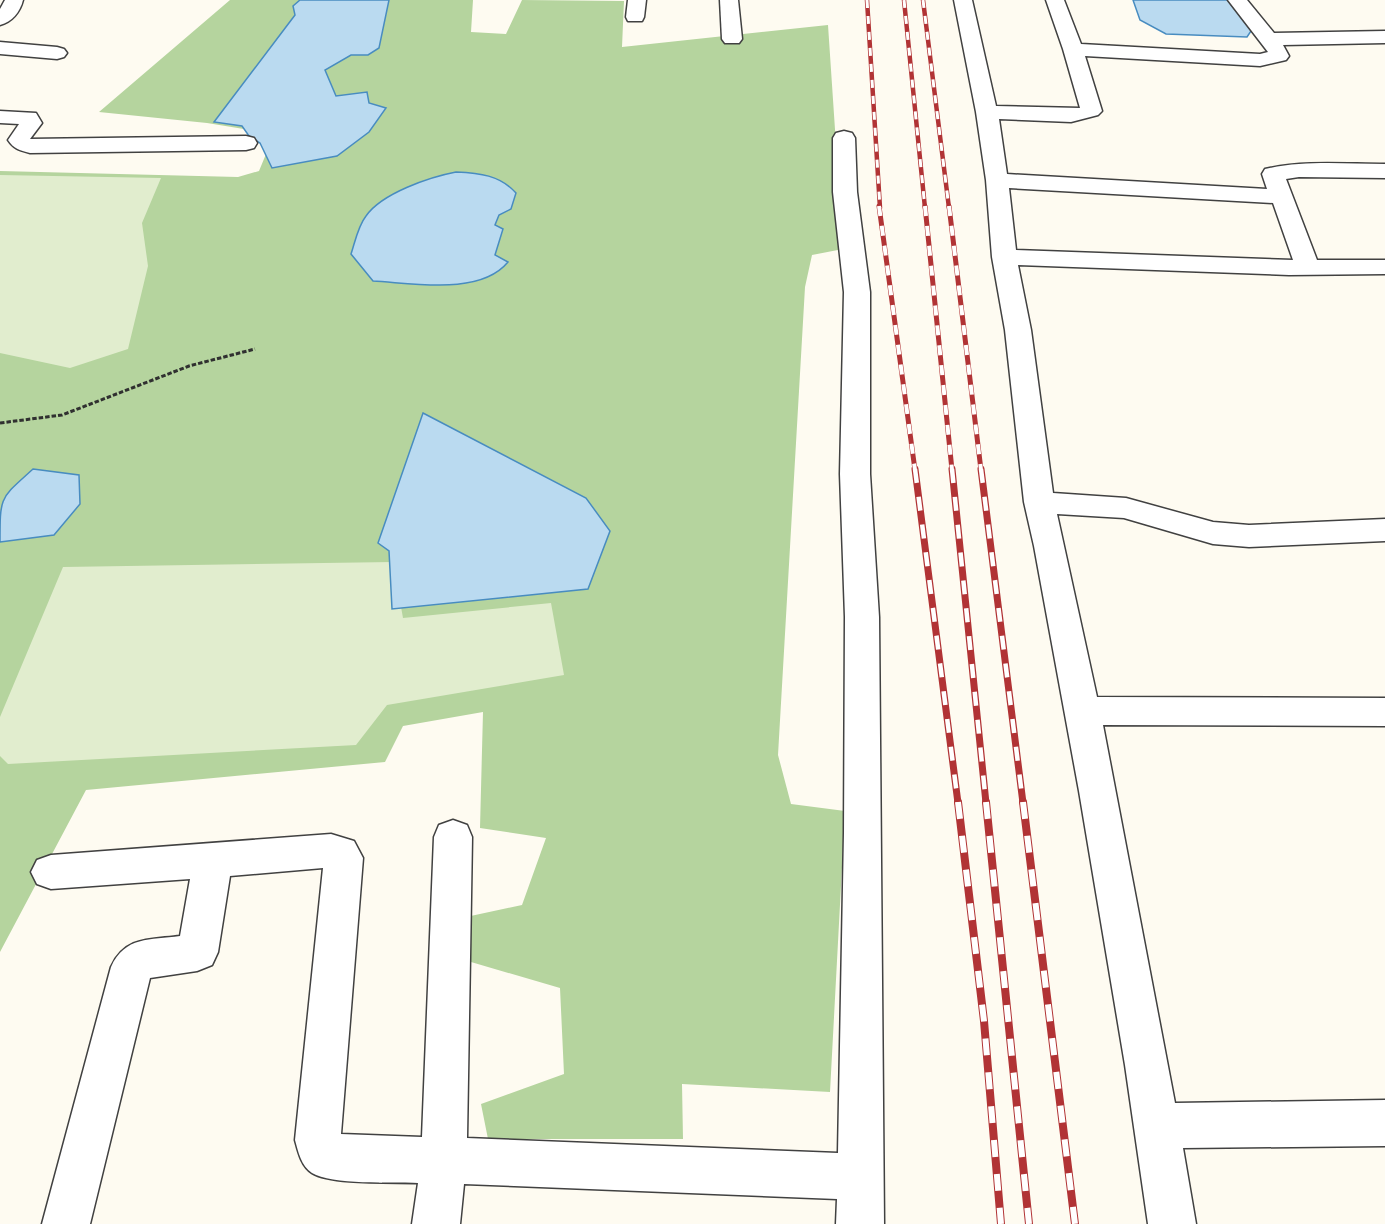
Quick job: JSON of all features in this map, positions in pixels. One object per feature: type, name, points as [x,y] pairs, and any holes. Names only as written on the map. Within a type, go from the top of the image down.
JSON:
[{"type":"street","points":[[0,19],[12,8],[14,0]]},
{"type":"street","points":[[729,0],[732,39]]},
{"type":"street","points":[[963,0],[987,112],[997,180],[1004,257],[1018,330],[1039,502],[1050,546],[1082,711],[1172,1224]]},
{"type":"street","points":[[987,112],[1071,116],[1091,111],[1073,49],[1055,0]]},
{"type":"street","points":[[1073,49],[1273,59],[1279,56],[1278,51],[1236,0]]},
{"type":"street","points":[[1268,39],[1385,37]]},
{"type":"street","points":[[0,48],[57,53]]},
{"type":"street","points":[[0,117],[28,118],[31,123],[19,140],[22,144],[30,146],[246,143]]},
{"type":"street","points":[[844,138],[845,192],[856,292],[855,474],[862,617],[860,1224]]},
{"type":"street","points":[[1289,268],[1305,264],[1305,256],[1273,174],[1299,170],[1385,171]]},
{"type":"street","points":[[997,180],[1282,198]]},
{"type":"street","points":[[1004,257],[1289,268],[1385,267]]},
{"type":"street","points":[[1039,502],[1126,508],[1203,531],[1249,536],[1385,530]]},
{"type":"street","points":[[1082,711],[1385,712]]},
{"type":"street","points":[[436,1224],[444,1162],[453,837]]},
{"type":"street","points":[[51,872],[331,851],[340,853],[344,858],[318,1140],[320,1149],[327,1156],[860,1177]]},
{"type":"street","points":[[66,1224],[132,967],[138,961],[197,952],[213,860]]},
{"type":"street","points":[[1156,1126],[1385,1123]]},
{"type":"path","points":[[0,423],[62,415],[189,366],[255,349]]},
{"type":"green space","points":[[230,0],[473,0],[471,32],[506,34],[522,0],[624,1],[622,47],[828,25],[843,249],[812,255],[805,287],[778,755],[791,804],[845,811],[830,1092],[682,1084],[683,1139],[488,1139],[481,1104],[564,1074],[560,988],[471,962],[466,917],[522,905],[546,838],[480,828],[483,712],[403,726],[385,762],[86,790],[0,952],[0,171],[238,177],[259,171],[271,142],[256,131],[207,123],[99,112]]},
{"type":"green space","points":[[0,175],[161,178],[142,223],[148,266],[128,349],[70,368],[0,353]]},
{"type":"green space","points":[[393,562],[403,618],[551,603],[564,675],[387,705],[356,745],[8,764],[0,756],[0,717],[63,567]]},
{"type":"water","points":[[300,0],[389,0],[379,48],[368,55],[351,55],[325,70],[336,96],[367,92],[369,103],[386,108],[369,132],[337,156],[272,168],[260,143],[249,136],[242,126],[214,122],[295,15],[293,6]]},
{"type":"water","points":[[1133,0],[1231,0],[1253,28],[1247,37],[1166,34],[1140,20]]},
{"type":"water","points":[[456,172],[481,174],[496,179],[516,193],[511,209],[499,215],[495,225],[503,229],[495,255],[508,262],[496,273],[481,280],[464,283],[426,285],[373,281],[351,254],[366,216],[383,200],[407,187]]},
{"type":"water","points":[[423,413],[586,498],[610,531],[588,589],[392,609],[389,551],[378,543]]},
{"type":"water","points":[[33,469],[79,475],[80,504],[54,535],[0,542],[4,499],[14,486]]},
{"type":"railway","points":[[867,0],[880,208]]},
{"type":"railway","points":[[904,0],[925,208]]},
{"type":"railway","points":[[923,0],[949,208]]},
{"type":"railway","points":[[879,206],[915,470]]},
{"type":"railway","points":[[925,206],[952,470]]},
{"type":"railway","points":[[949,206],[981,470]]},
{"type":"railway","points":[[915,469],[958,803]]},
{"type":"railway","points":[[952,469],[986,803]]},
{"type":"railway","points":[[981,469],[1023,803]]},
{"type":"railway","points":[[958,802],[984,1021],[1001,1224]]},
{"type":"railway","points":[[986,802],[1029,1224]]},
{"type":"railway","points":[[1023,802],[1075,1224]]}]
